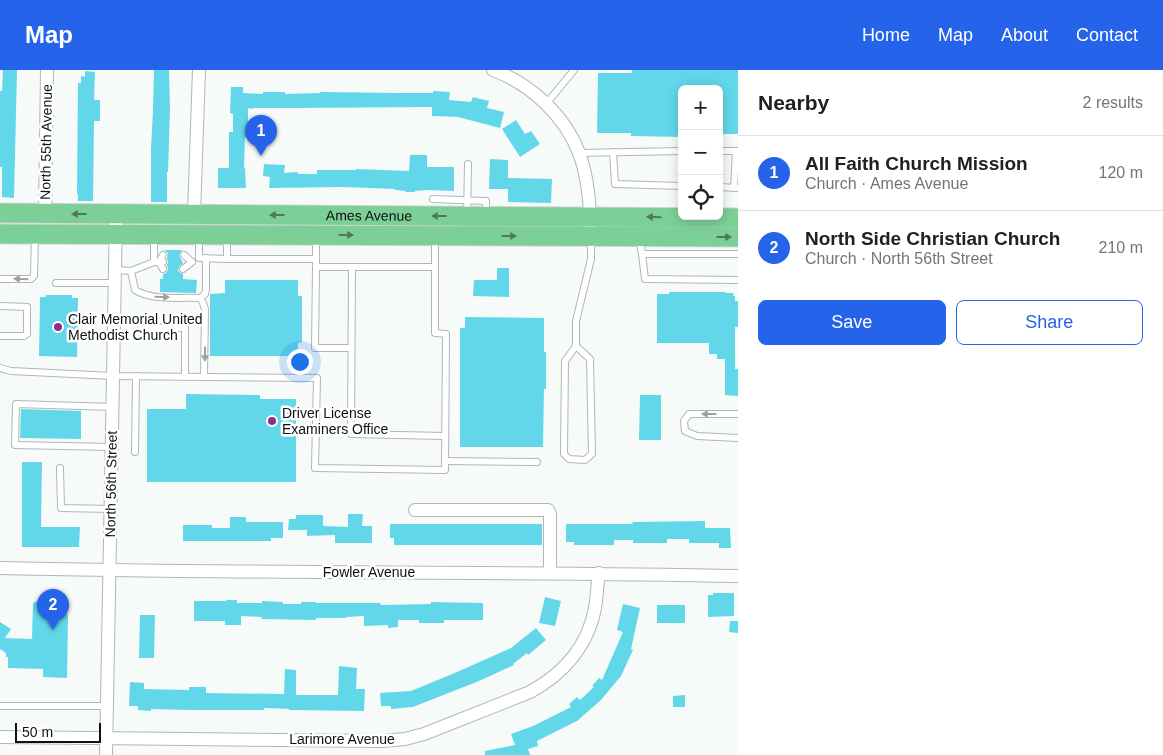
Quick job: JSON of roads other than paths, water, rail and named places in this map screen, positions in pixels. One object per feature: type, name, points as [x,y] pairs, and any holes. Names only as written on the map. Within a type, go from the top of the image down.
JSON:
[{"type":"main road","name":"Ames Avenue","points":[[0,213],[194,214],[467,208],[486,216],[738,218]]},
{"type":"main road","name":"Ames Avenue","points":[[0,234],[591,236],[640,245],[738,237]]},
{"type":"street","name":"North 55th Avenue","points":[[45,214],[47,70]]},
{"type":"street","points":[[194,214],[198,70]]},
{"type":"street","points":[[494,70],[532,91],[555,114],[568,132],[579,153],[586,186],[591,236]]},
{"type":"street","name":"North 56th Street","points":[[106,755],[116,214]]},
{"type":"street","points":[[415,510],[548,510],[550,514],[550,573]]},
{"type":"street","name":"Fowler Avenue","points":[[0,568],[109,571],[599,573],[738,576]]},
{"type":"street","name":"Larimore Avenue","points":[[0,738],[382,741],[406,739],[424,734],[530,692],[558,674],[577,652],[589,630],[595,607],[599,573]]},
{"type":"lane","points":[[546,104],[574,70]]},
{"type":"lane","points":[[579,153],[678,151]]},
{"type":"lane","points":[[723,151],[737,151],[736,188],[723,187]]},
{"type":"lane","points":[[613,152],[615,184],[678,186]]},
{"type":"lane","points":[[433,200],[467,208],[468,164]]},
{"type":"lane","points":[[0,278],[32,279],[34,276],[35,234]]},
{"type":"lane","points":[[56,283],[115,277],[160,262],[154,234]]},
{"type":"lane","points":[[131,271],[135,290],[140,293],[149,296],[200,298],[205,294],[206,290],[199,234]]},
{"type":"lane","points":[[227,234],[227,259]]},
{"type":"lane","points":[[316,235],[315,348],[351,348]]},
{"type":"lane","points":[[0,368],[11,371],[113,376],[317,378],[316,468],[445,470],[446,334],[434,334],[435,236]]},
{"type":"lane","points":[[576,346],[590,359],[592,454],[585,460],[569,459],[564,454],[565,361],[576,346],[576,321],[591,259],[591,236]]},
{"type":"lane","points":[[738,254],[640,245],[645,279],[738,280]]},
{"type":"lane","points":[[192,262],[184,262],[192,262],[203,258],[316,259]]},
{"type":"lane","points":[[316,267],[435,268]]},
{"type":"lane","points":[[352,267],[351,434],[445,436]]},
{"type":"lane","points":[[200,298],[204,302],[205,309],[204,377]]},
{"type":"lane","points":[[0,306],[27,308],[27,334],[24,336],[0,336]]},
{"type":"lane","points":[[141,327],[185,328],[185,377]]},
{"type":"lane","points":[[135,452],[136,376]]},
{"type":"lane","points":[[112,447],[15,445],[16,404],[113,407]]},
{"type":"lane","points":[[738,414],[689,414],[684,421],[685,431],[698,436],[738,438]]},
{"type":"lane","points":[[445,461],[537,462]]},
{"type":"lane","points":[[60,468],[60,508],[111,509]]},
{"type":"lane","points":[[0,706],[107,706]]},
{"type":"place","name":"All Faith Church Mission","points":[[261,156]]},
{"type":"place","name":"Clair Memorial United Methodist Church","points":[[58,327]]},
{"type":"place","name":"Driver License Examiners Office","points":[[272,421]]},
{"type":"place","name":"North Side Christian Church","points":[[53,630]]}]
